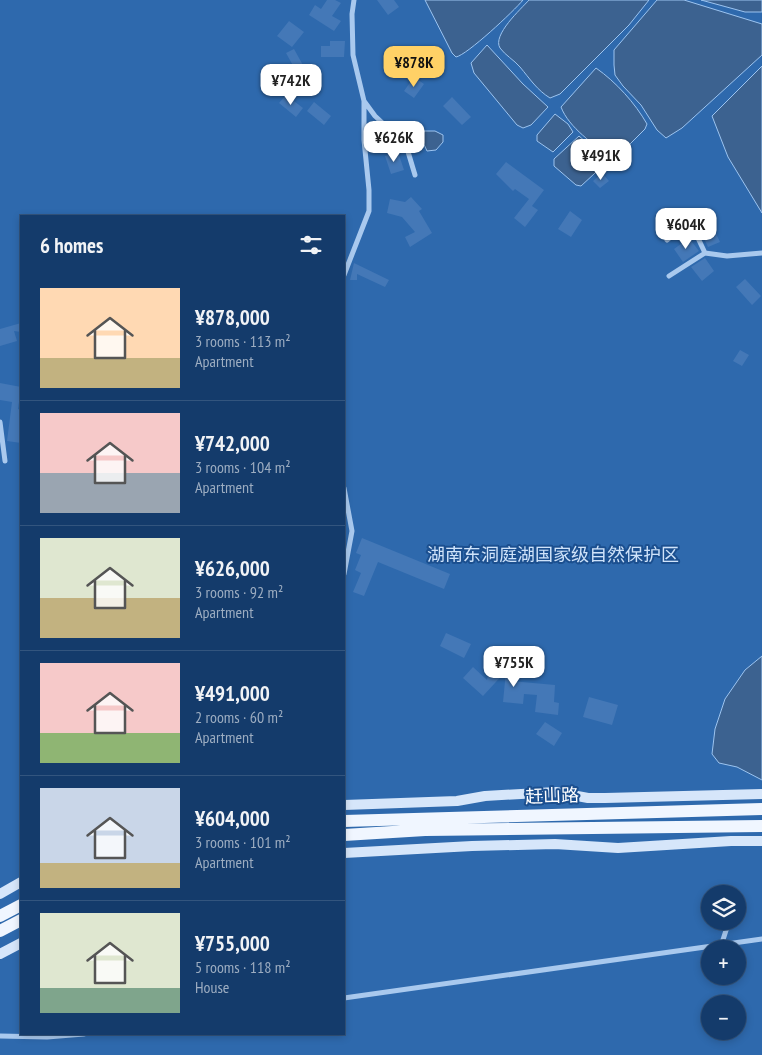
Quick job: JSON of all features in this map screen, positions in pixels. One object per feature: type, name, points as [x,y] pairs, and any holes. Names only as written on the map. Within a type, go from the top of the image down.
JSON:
[{"type":"main road","points":[[345,805],[457,801],[485,796],[556,792],[605,798],[762,794]]},
{"type":"main road","name":"赶山路","points":[[345,821],[761,809]]},
{"type":"main road","name":"赶山路","points":[[345,835],[425,830],[756,827]]},
{"type":"main road","points":[[345,853],[472,846],[555,844],[618,848],[731,841],[762,842]]},
{"type":"main road","points":[[0,894],[20,883]]},
{"type":"main road","points":[[0,916],[20,906]]},
{"type":"main road","points":[[0,931],[20,921]]},
{"type":"main road","points":[[0,954],[20,944]]},
{"type":"street","points":[[345,272],[369,211],[364,140],[364,101],[353,55],[352,14],[354,0]]},
{"type":"street","points":[[364,101],[375,116],[406,144],[415,175]]},
{"type":"street","points":[[667,240],[690,221],[705,253]]},
{"type":"street","points":[[669,276],[705,253],[727,256],[762,253]]},
{"type":"street","points":[[0,422],[5,461]]},
{"type":"street","points":[[345,493],[352,531],[345,569]]},
{"type":"street","points":[[746,942],[762,939]]},
{"type":"street","points":[[345,998],[701,949]]},
{"type":"street","points":[[0,1036],[47,1037],[72,1035]]},
{"type":"green space","name":"湖南东洞庭湖国家级自然保护区","points":[[0,0],[762,0],[762,1055],[0,1055]]},
{"type":"shaded area","points":[[425,0],[523,0],[480,41],[456,57],[452,53]]},
{"type":"shaded area","points":[[529,0],[649,0],[629,25],[560,94],[550,98],[537,88],[518,64],[500,48],[500,36],[508,22]]},
{"type":"shaded area","points":[[657,0],[684,0],[762,24],[762,55],[682,128],[666,138],[657,130],[641,105],[615,75],[614,65],[614,50]]},
{"type":"shaded area","points":[[701,0],[762,0],[762,12],[745,12]]},
{"type":"shaded area","points":[[487,45],[523,84],[548,107],[531,125],[523,128],[517,125],[474,73],[471,63]]},
{"type":"shaded area","points":[[762,66],[762,213],[728,157],[712,116]]},
{"type":"shaded area","points":[[596,68],[624,93],[637,108],[647,124],[645,129],[616,158],[611,158],[576,129],[561,107]]},
{"type":"shaded area","points":[[555,114],[568,124],[573,132],[553,152],[537,141],[537,135]]},
{"type":"shaded area","points":[[424,131],[435,131],[443,135],[443,142],[436,150],[427,151],[422,140]]},
{"type":"shaded area","points":[[579,136],[608,161],[581,186],[576,185],[554,166],[554,159]]},
{"type":"shaded area","points":[[762,656],[762,780],[737,767],[719,763],[712,754],[715,729],[725,699],[745,670]]},
{"type":"building","points":[[327,0],[335,0],[341,3],[332,16],[341,21],[334,31],[309,15],[315,5],[321,9]]},
{"type":"building","points":[[377,0],[394,0],[399,7],[388,15]]},
{"type":"building","points":[[289,21],[304,32],[292,47],[277,36]]},
{"type":"building","points":[[330,41],[345,41],[344,57],[321,57],[321,46],[330,46]]},
{"type":"building","points":[[294,49],[304,67],[296,71],[286,53]]},
{"type":"building","points":[[414,77],[424,84],[414,98],[404,91]]},
{"type":"building","points":[[286,95],[303,108],[296,117],[279,103]]},
{"type":"building","points":[[452,97],[471,117],[462,125],[443,106]]},
{"type":"building","points":[[314,102],[331,116],[324,125],[307,111]]},
{"type":"building","points":[[398,152],[404,170],[391,174],[385,156]]},
{"type":"building","points":[[506,162],[544,190],[532,206],[538,210],[525,227],[514,218],[529,199],[515,189],[513,191],[496,174]]},
{"type":"building","points":[[602,173],[609,181],[600,188],[593,181]]},
{"type":"building","points":[[411,197],[422,209],[419,211],[432,233],[410,247],[405,237],[415,232],[402,217],[387,213],[390,199],[405,202]]},
{"type":"building","points":[[705,210],[720,242],[708,247],[693,215]]},
{"type":"building","points":[[570,211],[582,220],[571,237],[558,229]]},
{"type":"building","points":[[689,238],[699,251],[683,262],[674,249]]},
{"type":"building","points":[[705,258],[714,271],[702,281],[691,267]]},
{"type":"building","points":[[354,263],[389,280],[385,287],[357,274],[357,280],[350,280]]},
{"type":"building","points":[[745,279],[761,296],[752,305],[736,287]]},
{"type":"building","points":[[20,323],[20,332],[14,331],[17,341],[0,346],[0,329]]},
{"type":"building","points":[[740,350],[749,355],[742,366],[733,361]]},
{"type":"building","points":[[0,383],[20,387],[18,409],[20,410],[20,443],[7,441],[12,402],[0,400]]},
{"type":"building","points":[[362,538],[450,574],[444,589],[378,562],[364,596],[353,592],[361,573],[355,570],[361,555],[356,553]]},
{"type":"building","points":[[446,633],[471,644],[464,658],[440,646]]},
{"type":"building","points":[[491,660],[514,664],[511,681],[555,685],[554,702],[559,703],[558,715],[535,712],[537,695],[524,694],[523,704],[503,702],[506,671],[483,696],[463,678],[473,667],[487,680]]},
{"type":"building","points":[[589,697],[618,705],[612,725],[583,717]]},
{"type":"building","points":[[545,722],[562,733],[554,746],[536,734]]}]
